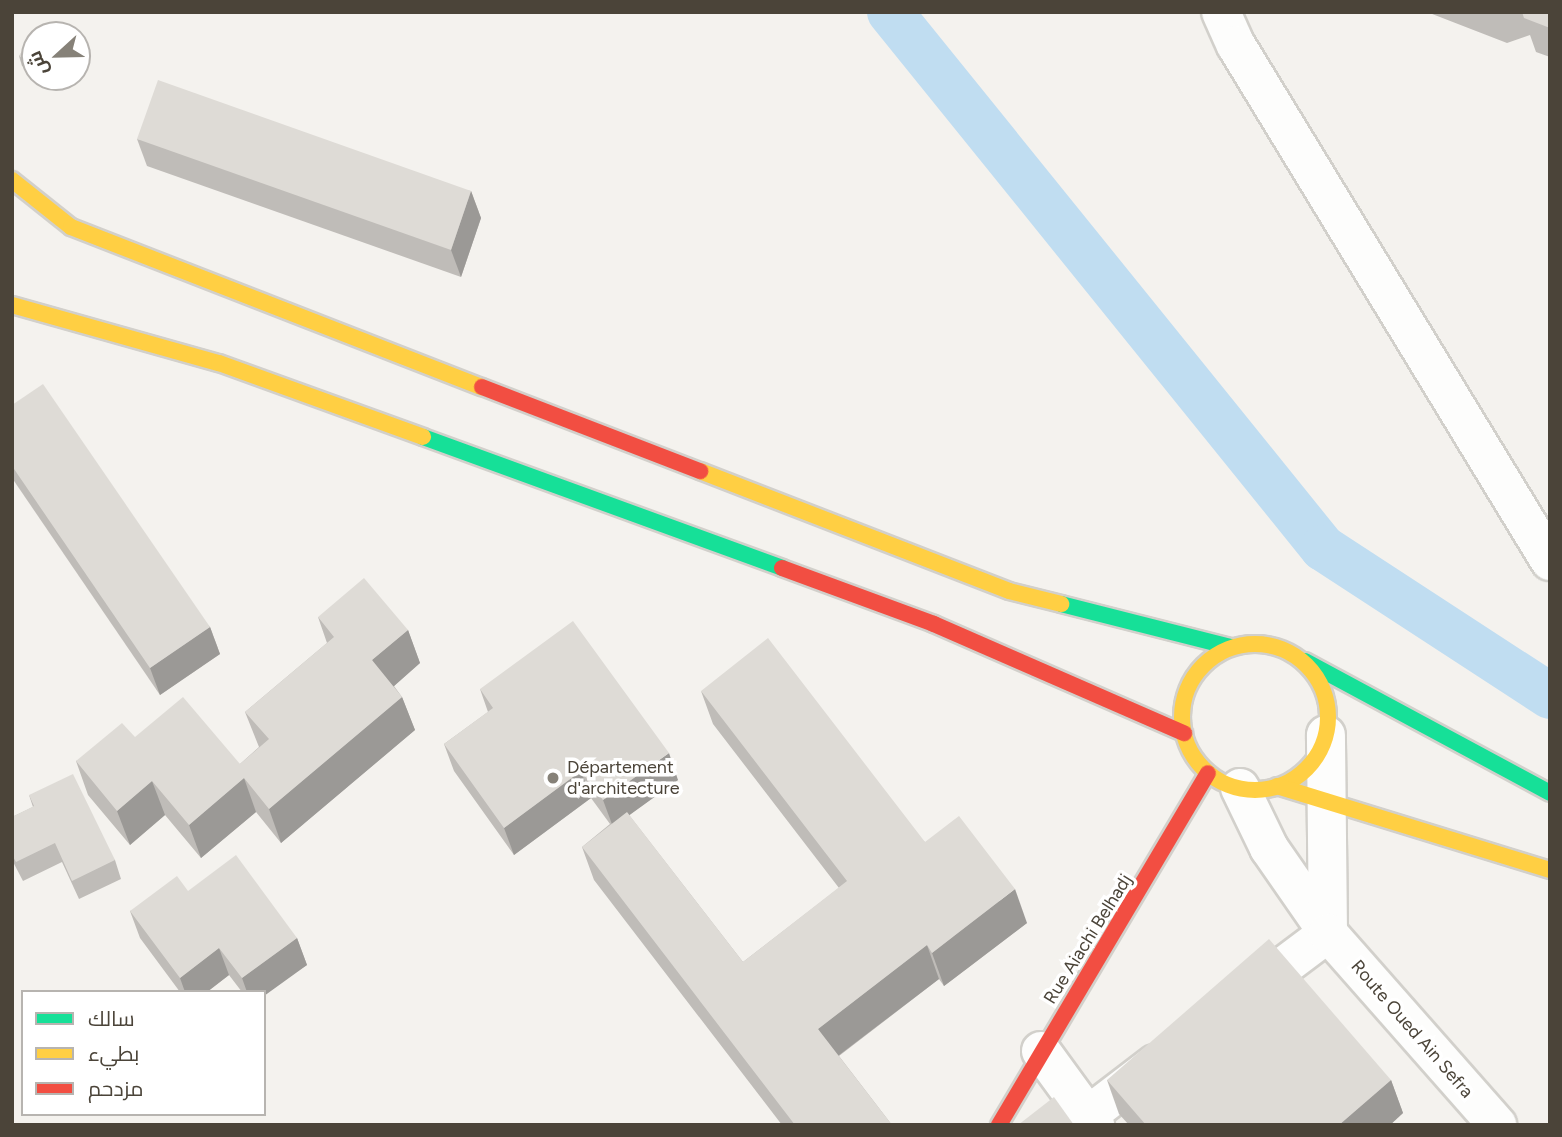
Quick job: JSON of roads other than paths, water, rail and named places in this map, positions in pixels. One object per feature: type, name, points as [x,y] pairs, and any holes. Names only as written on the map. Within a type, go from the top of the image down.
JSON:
[{"type":"main road","points":[[12,180],[71,227],[1009,591],[1231,647],[1275,646],[1550,793]]},
{"type":"main road","points":[[12,305],[219,363],[934,624],[1184,733]]},
{"type":"main road","points":[[1231,647],[1197,672],[1185,701],[1184,733],[1193,755],[1242,782],[1328,800],[1550,870]]},
{"type":"main road","points":[[1242,782],[1299,776],[1316,758],[1326,735],[1328,712],[1323,690],[1311,670],[1294,655]]},
{"type":"main road","name":"Rue Aiachi Belhadj","points":[[999,1125],[1041,1051],[1141,891],[1242,782]]},
{"type":"street","points":[[1221,12],[1236,46],[1550,561]]},
{"type":"street","points":[[1218,1016],[1328,933],[1326,735]]},
{"type":"street","name":"Route Oued Ain Sefra","points":[[1242,782],[1269,848],[1328,933],[1480,1119]]},
{"type":"street","points":[[1041,1051],[1091,1120],[1185,1041]]},
{"type":"waterway","points":[[890,12],[1323,548],[1550,696]]},
{"type":"place","name":"Département d'architecture","points":[[553,778]]}]
